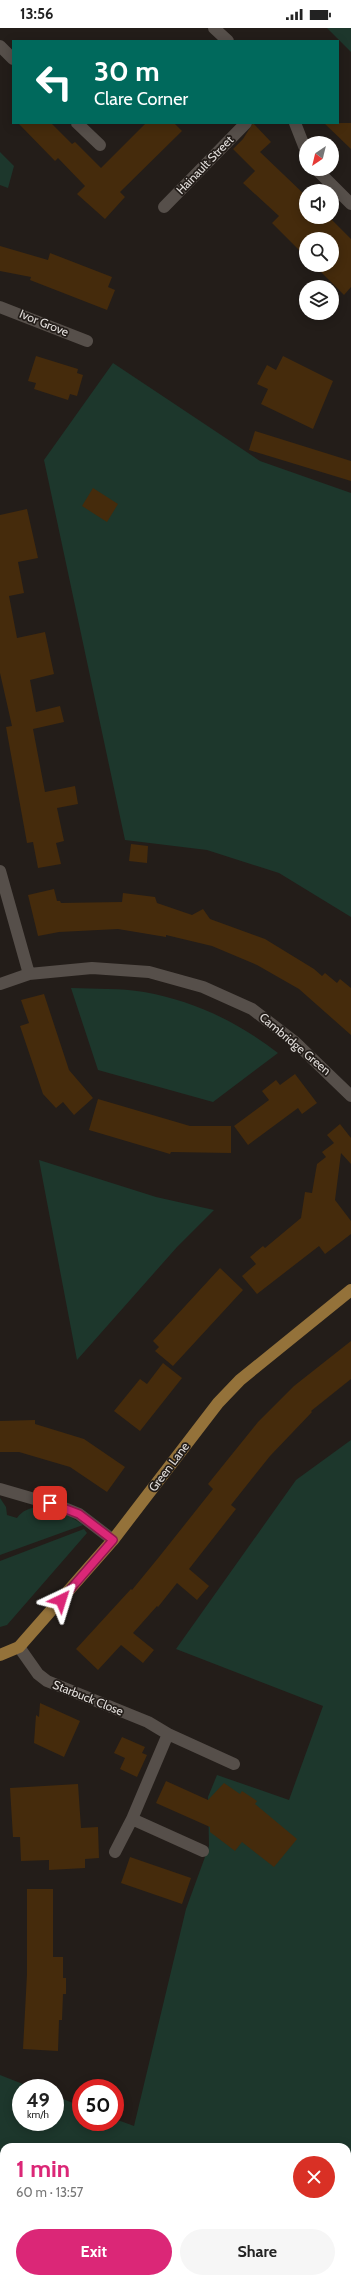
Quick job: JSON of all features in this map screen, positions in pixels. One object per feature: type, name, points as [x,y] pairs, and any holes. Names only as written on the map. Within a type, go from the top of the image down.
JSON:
[{"type":"main road","name":"Green Lane","points":[[0,1655],[19,1647],[113,1540],[229,1391],[246,1375],[351,1290]]},
{"type":"street","points":[[214,28],[227,40]]},
{"type":"street","points":[[0,46],[12,58]]},
{"type":"street","points":[[78,124],[100,145]]},
{"type":"street","name":"Hainault Street","points":[[164,207],[245,124]]},
{"type":"street","points":[[295,124],[300,136]]},
{"type":"street","points":[[323,176],[351,204]]},
{"type":"street","name":"Ivor Grove","points":[[0,307],[87,341]]},
{"type":"street","points":[[0,871],[29,974]]},
{"type":"street","name":"Cambridge Green","points":[[0,984],[29,974],[92,968],[149,972],[203,987],[252,1009],[295,1042],[351,1096]]},
{"type":"street","points":[[0,1489],[74,1512],[113,1540]]},
{"type":"street","name":"Starbuck Close","points":[[19,1647],[38,1674],[47,1681],[148,1722],[168,1734],[234,1764]]},
{"type":"street","points":[[115,1852],[132,1819],[168,1734]]},
{"type":"street","points":[[132,1819],[203,1851]]},
{"type":"green space","points":[[327,28],[351,28],[351,52]]},
{"type":"green space","points":[[0,152],[14,166],[8,188],[0,185]]},
{"type":"green space","points":[[113,363],[260,461],[351,493],[351,917],[279,873],[207,850],[125,840],[44,460]]},
{"type":"green space","points":[[71,988],[117,989],[144,992],[180,1001],[215,1014],[231,1022],[278,1053],[213,1102],[98,1070]]},
{"type":"green space","points":[[39,1160],[156,1197],[214,1210],[177,1247],[77,1360]]},
{"type":"green space","points":[[351,1440],[351,2143],[0,2143],[0,2075],[12,2080],[12,2131],[64,2131],[64,2099],[72,2103],[72,2131],[124,2131],[124,2122],[134,2126],[186,1909],[209,1846],[208,1797],[217,1775],[289,1800],[323,1706],[176,1649],[296,1480]]},
{"type":"green space","points":[[0,1498],[6,1507],[7,1515],[17,1518],[23,1512],[31,1508],[49,1509],[67,1515],[83,1525],[0,1555]]},
{"type":"green space","points":[[84,1529],[87,1533],[7,1625],[0,1627],[0,1561]]},
{"type":"building","points":[[351,123],[351,149],[325,124]]},
{"type":"building","points":[[19,124],[52,124],[72,144],[75,142],[101,168],[145,124],[175,124],[182,131],[120,192],[125,197],[105,219],[77,194],[85,186],[58,158],[55,161]]},
{"type":"building","points":[[252,124],[254,124],[271,142],[260,152],[299,189],[299,224],[336,224],[351,239],[351,287],[344,295],[339,290],[339,280],[329,280],[321,272],[339,272],[339,232],[299,232],[299,250],[272,223],[279,216],[243,183],[255,171],[233,149],[243,139]]},
{"type":"building","points":[[0,246],[48,260],[50,253],[112,277],[108,287],[115,290],[107,310],[30,280],[31,277],[0,271]]},
{"type":"building","points":[[36,356],[78,369],[77,373],[83,375],[77,396],[70,394],[68,400],[34,389],[36,383],[28,381]]},
{"type":"building","points":[[283,356],[333,381],[313,429],[261,404],[268,389],[257,384],[267,365],[276,370]]},
{"type":"building","points":[[255,431],[351,461],[351,481],[249,450]]},
{"type":"building","points":[[93,488],[118,504],[107,522],[82,506]]},
{"type":"building","points":[[27,509],[38,558],[18,562],[24,593],[9,596],[17,638],[45,632],[54,674],[30,680],[36,712],[60,706],[64,722],[33,729],[45,792],[75,786],[78,804],[57,808],[64,841],[56,843],[61,864],[38,868],[33,842],[27,843],[6,727],[12,726],[0,673],[0,515]]},
{"type":"building","points":[[131,844],[148,846],[147,863],[129,861]]},
{"type":"building","points":[[54,889],[57,901],[60,901],[61,903],[122,902],[123,893],[155,897],[157,903],[192,915],[203,909],[210,919],[265,939],[314,969],[322,976],[325,973],[337,983],[340,979],[351,988],[351,1035],[299,989],[257,965],[212,946],[166,935],[166,937],[118,929],[59,932],[38,936],[28,895]]},
{"type":"building","points":[[44,994],[69,1070],[93,1098],[74,1115],[63,1102],[56,1108],[43,1094],[20,1026],[29,1023],[21,1000]]},
{"type":"building","points":[[295,1074],[317,1103],[302,1114],[298,1108],[248,1145],[234,1126],[269,1100],[262,1091],[276,1080],[280,1085]]},
{"type":"building","points":[[98,1099],[190,1126],[231,1126],[231,1153],[171,1152],[170,1154],[89,1130]]},
{"type":"building","points":[[340,1124],[351,1138],[351,1164],[341,1153],[335,1200],[351,1221],[351,1234],[325,1254],[319,1246],[257,1294],[242,1276],[256,1264],[250,1257],[263,1246],[265,1248],[301,1218],[305,1192],[312,1193],[317,1164],[326,1157],[322,1152],[334,1143],[327,1135]]},
{"type":"building","points":[[220,1268],[243,1290],[173,1366],[155,1351],[159,1347],[153,1341]]},
{"type":"building","points":[[351,1341],[351,1379],[311,1411],[312,1412],[270,1456],[231,1505],[236,1509],[189,1569],[209,1586],[197,1600],[177,1583],[158,1607],[157,1606],[133,1633],[154,1650],[143,1663],[121,1645],[98,1670],[76,1649],[131,1589],[132,1590],[159,1557],[213,1489],[208,1484],[258,1422],[294,1386]]},
{"type":"building","points":[[163,1363],[182,1378],[140,1431],[114,1411],[140,1379],[147,1384]]},
{"type":"building","points":[[35,1420],[35,1424],[84,1439],[125,1467],[107,1492],[70,1467],[19,1452],[0,1452],[0,1421]]},
{"type":"building","points":[[40,1703],[80,1721],[64,1757],[34,1743],[36,1715],[39,1717]]},
{"type":"building","points":[[122,1737],[145,1747],[142,1753],[147,1755],[137,1777],[120,1769],[125,1758],[114,1753]]},
{"type":"building","points":[[166,1781],[208,1800],[224,1783],[240,1794],[242,1791],[257,1801],[255,1804],[297,1839],[274,1867],[242,1842],[235,1851],[210,1832],[210,1827],[156,1803]]},
{"type":"building","points":[[78,1784],[81,1828],[98,1827],[99,1858],[85,1859],[85,1868],[49,1870],[49,1860],[21,1861],[20,1837],[13,1837],[10,1788]]},
{"type":"building","points":[[130,1857],[191,1878],[182,1904],[121,1883]]},
{"type":"building","points":[[27,1889],[53,1889],[53,1957],[63,1957],[63,1978],[66,1978],[66,1994],[63,1994],[62,2020],[59,2020],[58,2051],[23,2049],[27,1974]]},
{"type":"route","points":[[50,1503],[79,1514],[113,1540],[61,1600]]}]
